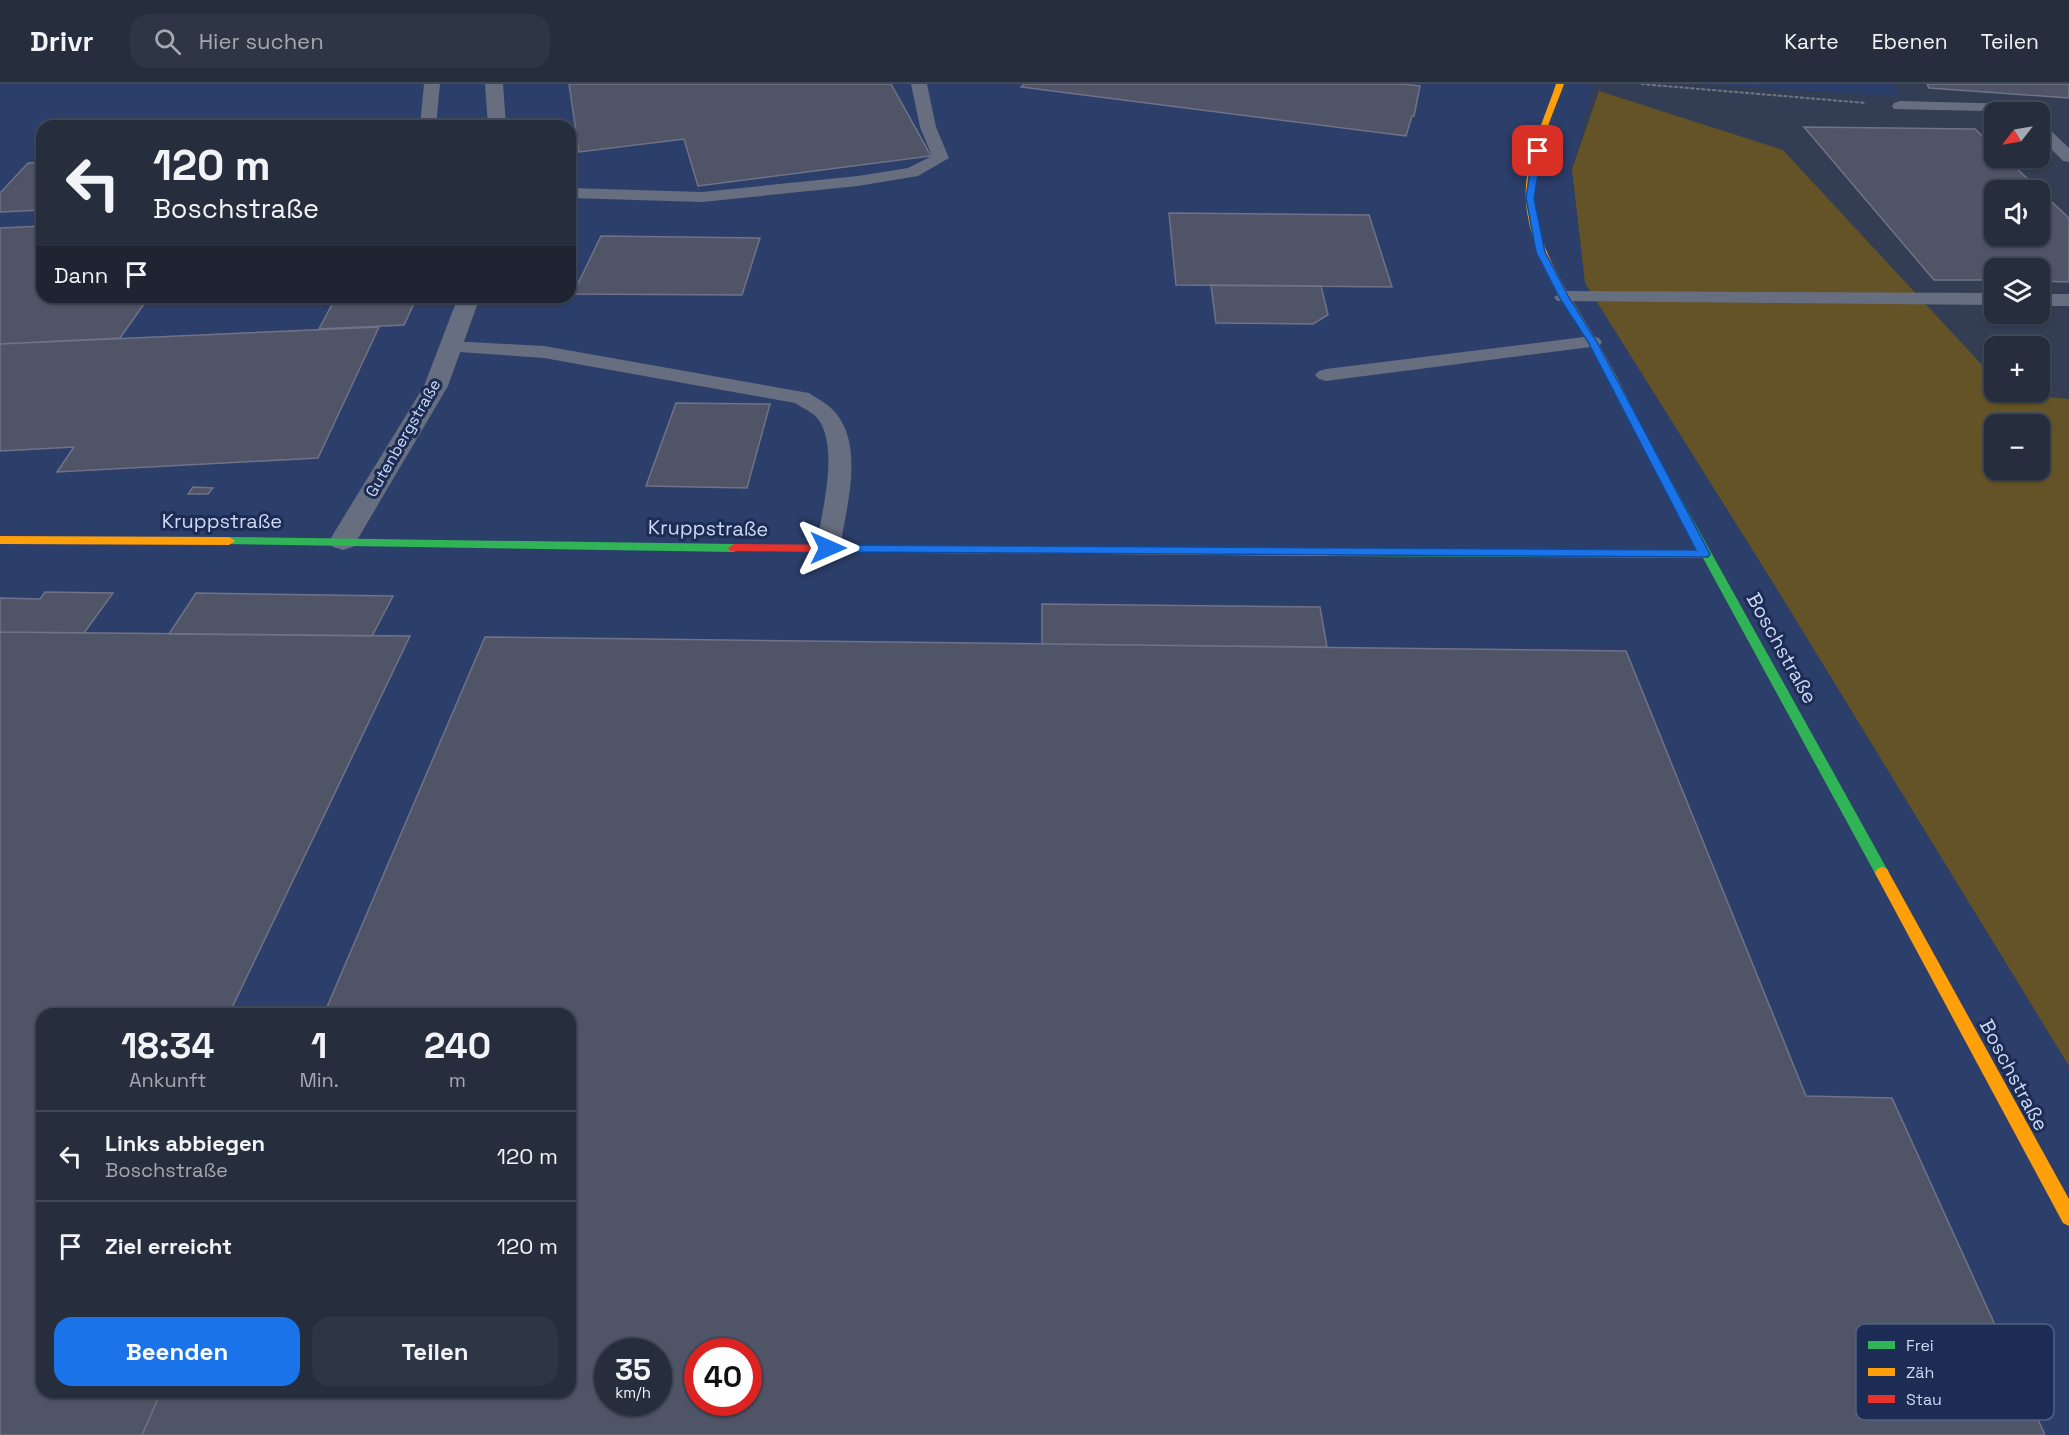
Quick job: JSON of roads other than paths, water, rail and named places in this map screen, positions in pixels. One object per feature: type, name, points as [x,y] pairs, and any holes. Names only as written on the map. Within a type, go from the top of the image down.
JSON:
[{"type":"street","points":[[494,84],[497,120]]},
{"type":"street","name":"Boschstraße","points":[[1560,84],[1538,151],[1530,198],[1541,252],[1564,297],[1592,342],[1704,554],[1742,614],[2069,1217]]},
{"type":"street","name":"Gutenbergstraße","points":[[343,541],[436,386],[467,303]]},
{"type":"street","name":"Kruppstraße","points":[[0,540],[343,541],[828,548],[1704,554]]},
{"type":"lane","points":[[429,120],[432,84]]},
{"type":"lane","points":[[576,193],[702,197],[858,181],[912,172],[941,158],[941,152],[926,120],[919,84]]},
{"type":"lane","points":[[1900,106],[1984,108]]},
{"type":"lane","points":[[2050,139],[2069,157]]},
{"type":"lane","points":[[1564,297],[1984,299]]},
{"type":"lane","points":[[2050,300],[2069,300]]},
{"type":"lane","points":[[1326,375],[1592,342]]},
{"type":"lane","points":[[451,347],[544,352],[801,398],[826,415],[837,435],[840,458],[828,548]]}]
